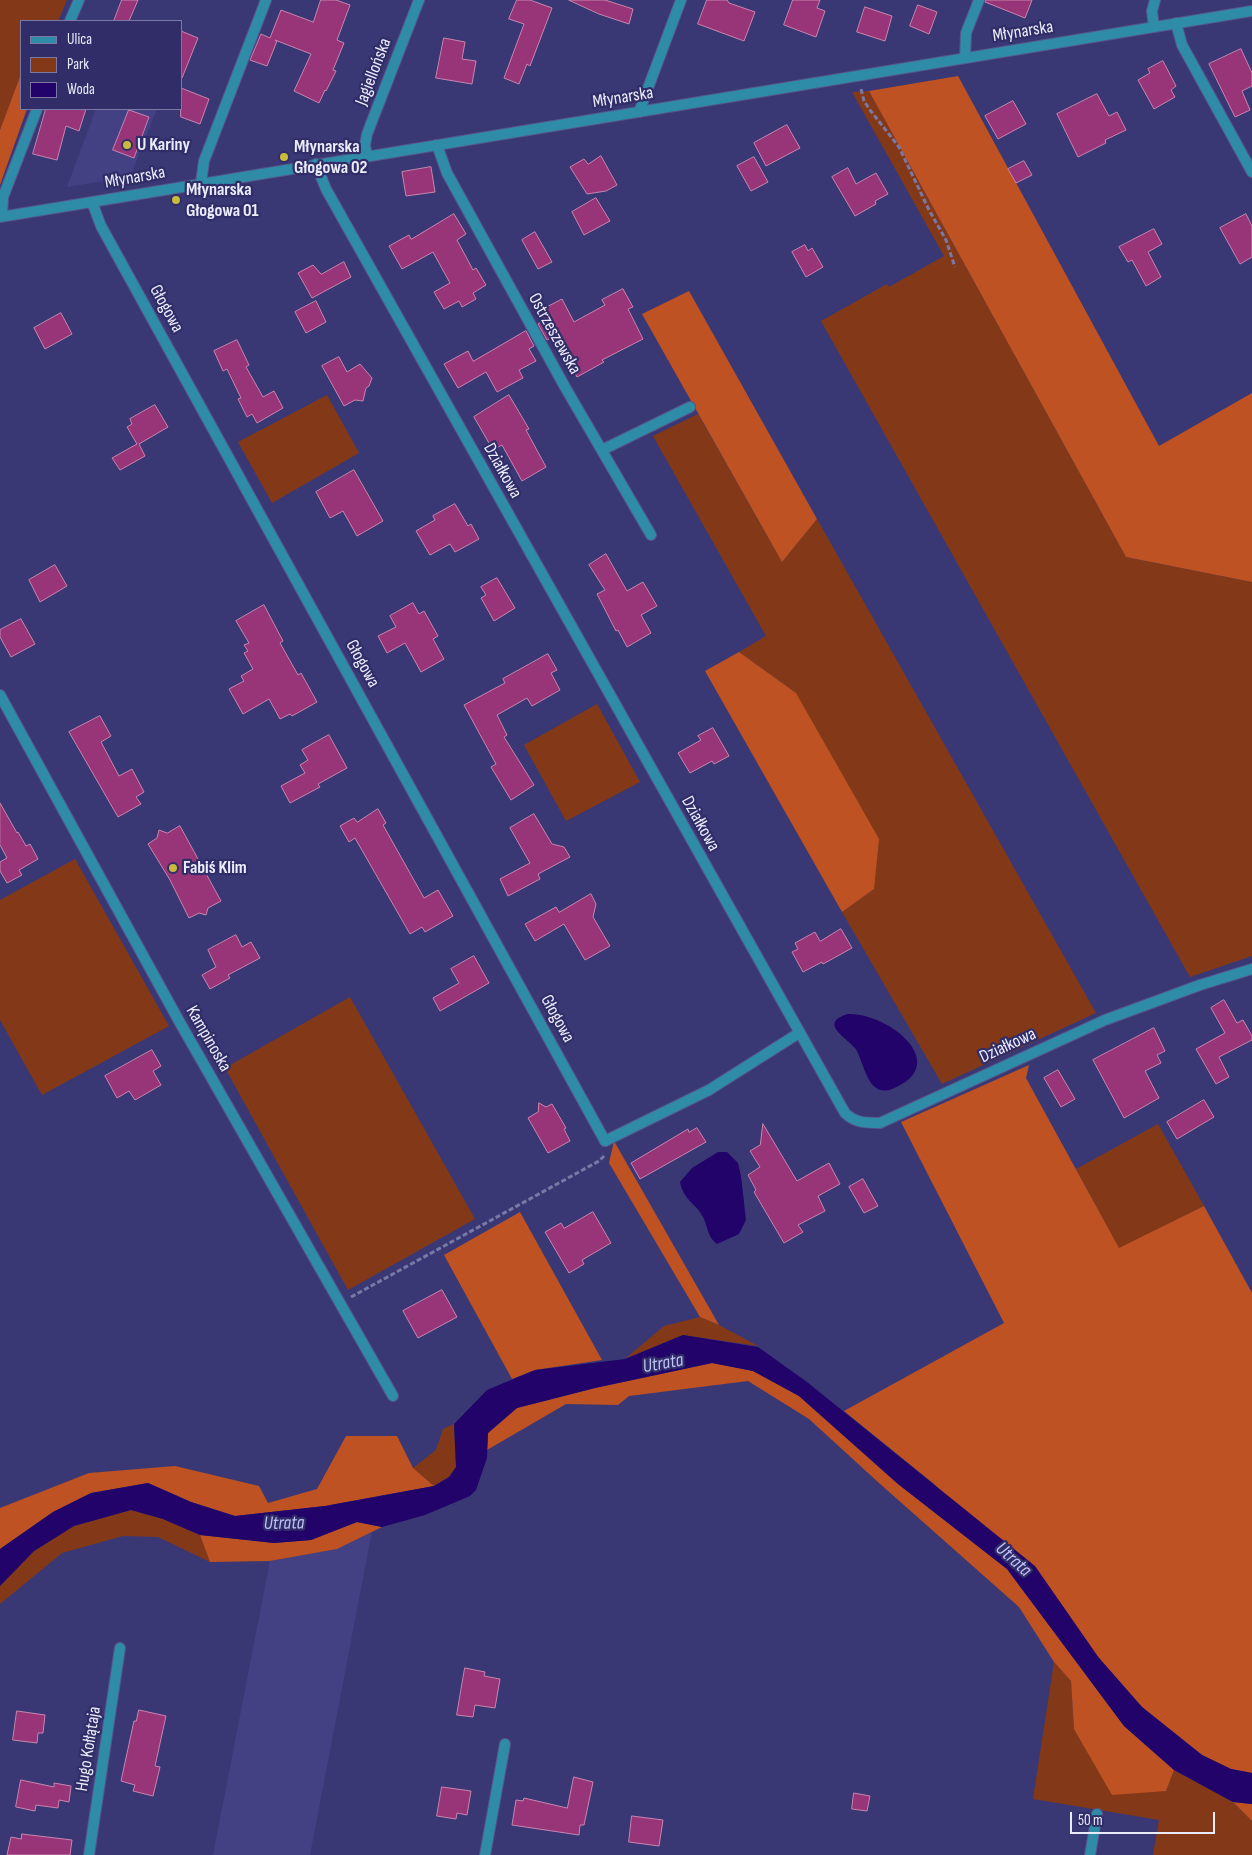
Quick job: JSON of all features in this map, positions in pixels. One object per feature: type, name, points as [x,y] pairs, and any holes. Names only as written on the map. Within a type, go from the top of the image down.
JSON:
[{"type":"street","points":[[70,20],[79,0]]},
{"type":"street","points":[[201,183],[204,161],[266,0]]},
{"type":"street","name":"Jagiellońska","points":[[367,156],[365,145],[367,134],[419,0]]},
{"type":"street","points":[[639,112],[681,0]]},
{"type":"street","points":[[965,58],[966,33],[979,0]]},
{"type":"street","points":[[1154,27],[1152,11],[1155,0]]},
{"type":"street","name":"Młynarska","points":[[1,216],[1252,11]]},
{"type":"street","points":[[1176,24],[1182,44],[1252,172]]},
{"type":"street","points":[[1,216],[3,197],[37,110]]},
{"type":"street","name":"Ostrzeszewska","points":[[437,145],[447,173],[565,386],[651,535]]},
{"type":"street","name":"Działkowa","points":[[316,164],[326,189],[799,1033],[844,1113],[852,1120],[862,1123],[880,1124],[1105,1020],[1200,985],[1252,969]]},
{"type":"street","name":"Głogowa","points":[[92,202],[101,226],[605,1141]]},
{"type":"street","points":[[602,450],[690,407]]},
{"type":"street","name":"Kampinoska","points":[[0,695],[180,1021],[392,1396]]},
{"type":"street","points":[[605,1141],[709,1090],[799,1033]]},
{"type":"street","name":"Hugo Kołłątaja","points":[[89,1855],[120,1648]]},
{"type":"street","points":[[485,1855],[505,1744]]},
{"type":"street","points":[[1090,1855],[1097,1814]]},
{"type":"path","points":[[858,76],[864,101],[899,148],[946,240],[955,267]]},
{"type":"path","points":[[340,1303],[604,1158],[608,1149],[605,1141]]},
{"type":"shaded area","points":[[958,76],[1159,446],[1252,393],[1252,582],[1126,557],[869,91]]},
{"type":"shaded area","points":[[20,77],[20,110],[27,110],[0,185],[0,130]]},
{"type":"shaded area","points":[[96,110],[157,110],[130,177],[67,187]]},
{"type":"shaded area","points":[[689,291],[817,519],[782,562],[642,314]]},
{"type":"shaded area","points":[[739,652],[796,693],[879,839],[874,889],[842,912],[705,671]]},
{"type":"shaded area","points":[[1029,1065],[1026,1078],[1119,1248],[1204,1206],[1252,1293],[1252,1773],[1231,1769],[1202,1755],[1142,1707],[1099,1658],[934,1484],[844,1411],[1004,1323],[901,1122]]},
{"type":"shaded area","points":[[614,1141],[719,1325],[700,1317],[609,1163]]},
{"type":"shaded area","points":[[520,1212],[602,1360],[535,1370],[512,1379],[444,1255]]},
{"type":"shaded area","points":[[712,1363],[753,1371],[799,1396],[898,1484],[1007,1569],[1124,1726],[1174,1770],[1166,1791],[1112,1795],[1074,1729],[1071,1681],[1054,1662],[1019,1607],[809,1419],[748,1381],[629,1396],[618,1405],[566,1404],[487,1450],[488,1433],[517,1408],[595,1388]]},
{"type":"shaded area","points":[[346,1436],[397,1436],[413,1468],[434,1486],[325,1506],[235,1516],[191,1502],[148,1483],[91,1493],[53,1512],[0,1549],[0,1508],[89,1473],[175,1466],[259,1486],[268,1503],[317,1489]]},
{"type":"shaded area","points":[[357,1522],[382,1527],[337,1549],[270,1561],[210,1562],[200,1535],[274,1543],[311,1540]]},
{"type":"shaded area","points":[[372,1531],[310,1855],[213,1855],[270,1561],[337,1549]]},
{"type":"shaded area","points":[[1233,1802],[1252,1804],[1252,1821]]},
{"type":"green space","points":[[0,0],[67,0],[58,20],[20,20],[20,77],[0,130]]},
{"type":"green space","points":[[869,91],[1126,557],[1252,582],[1252,956],[1190,977],[821,321],[887,284],[889,287],[944,256],[852,92]]},
{"type":"green space","points":[[327,395],[359,453],[272,503],[238,442]]},
{"type":"green space","points":[[698,414],[782,562],[817,519],[1096,1013],[942,1084],[842,912],[874,889],[796,693],[739,652],[766,636],[653,436]]},
{"type":"green space","points":[[597,704],[640,782],[566,821],[524,745]]},
{"type":"green space","points":[[75,859],[169,1026],[42,1095],[0,1020],[0,900]]},
{"type":"green space","points":[[350,997],[475,1219],[348,1290],[225,1068]]},
{"type":"green space","points":[[1158,1124],[1204,1206],[1119,1249],[1076,1169]]},
{"type":"green space","points":[[700,1317],[758,1346],[683,1335],[625,1359],[664,1326]]},
{"type":"green space","points":[[454,1424],[456,1467],[449,1477],[434,1486],[413,1468],[436,1450],[443,1429]]},
{"type":"green space","points":[[131,1510],[163,1519],[200,1535],[210,1562],[158,1537],[123,1536],[62,1553],[0,1604],[0,1586],[34,1551],[74,1526]]},
{"type":"green space","points":[[1054,1662],[1071,1681],[1074,1729],[1166,1791],[1174,1770],[1233,1802],[1252,1821],[1252,1855],[1153,1855],[1159,1820],[1033,1799]]},
{"type":"water","points":[[848,1014],[864,1016],[881,1022],[909,1042],[916,1054],[917,1067],[909,1079],[892,1089],[884,1091],[872,1084],[855,1048],[841,1035],[835,1026],[835,1022],[839,1018]]},
{"type":"water","points":[[718,1152],[727,1152],[738,1163],[746,1220],[739,1234],[717,1244],[710,1236],[698,1209],[684,1194],[680,1182],[692,1168]]},
{"type":"water","name":"Utrata","points":[[683,1335],[758,1347],[807,1382],[1035,1566],[1099,1658],[1142,1707],[1202,1755],[1231,1769],[1252,1773],[1252,1804],[1233,1802],[1174,1770],[1124,1726],[1007,1569],[898,1484],[799,1396],[753,1371],[712,1363],[595,1388],[517,1408],[488,1433],[487,1458],[476,1490],[470,1496],[425,1515],[382,1527],[357,1522],[311,1540],[274,1543],[200,1535],[163,1519],[131,1510],[74,1526],[34,1551],[0,1586],[0,1549],[53,1512],[91,1493],[148,1483],[191,1502],[235,1516],[325,1506],[434,1486],[449,1477],[456,1467],[454,1424],[487,1390],[535,1370],[625,1359]]},
{"type":"building","points":[[122,0],[138,0],[129,20],[114,20]]},
{"type":"building","points":[[321,0],[336,0],[350,5],[337,40],[344,43],[333,70],[336,71],[319,103],[294,91],[311,54],[275,40],[277,41],[267,66],[250,60],[261,34],[270,38],[281,10],[313,22]]},
{"type":"building","points":[[517,0],[530,0],[552,8],[530,66],[527,64],[519,84],[504,78],[524,24],[509,19]]},
{"type":"building","points":[[569,0],[605,0],[633,9],[629,24],[599,14]]},
{"type":"building","points":[[707,0],[727,0],[729,3],[755,12],[744,41],[698,24]]},
{"type":"building","points":[[793,0],[820,0],[817,8],[825,11],[816,37],[784,25]]},
{"type":"building","points":[[986,0],[1032,0],[1025,18],[985,2]]},
{"type":"building","points":[[918,5],[937,12],[929,34],[910,26]]},
{"type":"building","points":[[865,7],[892,16],[885,41],[857,32]]},
{"type":"building","points":[[182,31],[198,38],[182,78]]},
{"type":"building","points":[[444,38],[465,42],[462,59],[476,61],[472,84],[436,78]]},
{"type":"building","points":[[1241,49],[1252,73],[1252,86],[1242,91],[1250,110],[1235,117],[1209,64]]},
{"type":"building","points":[[1163,61],[1176,86],[1171,90],[1175,97],[1154,109],[1138,80],[1150,73],[1148,69]]},
{"type":"building","points":[[182,88],[209,99],[200,124],[181,117]]},
{"type":"building","points":[[1097,94],[1109,116],[1117,112],[1126,130],[1105,140],[1106,143],[1078,157],[1057,114]]},
{"type":"building","points":[[1013,101],[1026,124],[998,139],[985,116]]},
{"type":"building","points":[[46,110],[86,110],[79,131],[66,126],[57,160],[33,154]]},
{"type":"building","points":[[129,110],[149,117],[134,158],[113,150]]},
{"type":"building","points":[[787,125],[800,148],[766,166],[754,143]]},
{"type":"building","points":[[601,156],[617,185],[606,191],[587,194],[570,167],[584,159],[588,164]]},
{"type":"building","points":[[754,157],[768,182],[751,191],[737,166]]},
{"type":"building","points":[[1024,161],[1032,175],[1016,183],[1008,169]]},
{"type":"building","points":[[431,167],[435,192],[406,196],[402,172]]},
{"type":"building","points":[[848,168],[856,184],[876,173],[888,194],[875,201],[876,204],[855,216],[832,177]]},
{"type":"building","points":[[596,198],[610,221],[584,235],[572,212]]},
{"type":"building","points":[[454,214],[466,234],[457,240],[473,270],[476,268],[486,285],[473,293],[476,299],[462,307],[459,301],[444,309],[434,292],[450,283],[433,252],[402,269],[389,246],[409,235],[411,239]]},
{"type":"building","points":[[1246,214],[1252,226],[1252,257],[1240,264],[1220,228]]},
{"type":"building","points":[[1154,229],[1162,244],[1148,252],[1161,277],[1146,286],[1132,260],[1128,262],[1119,247]]},
{"type":"building","points":[[535,232],[552,262],[538,269],[522,240]]},
{"type":"building","points":[[805,245],[808,251],[812,248],[823,267],[806,277],[792,252]]},
{"type":"building","points":[[344,262],[351,277],[312,298],[298,273],[313,265],[321,274]]},
{"type":"building","points":[[623,289],[633,307],[628,309],[643,339],[602,360],[604,362],[577,377],[569,361],[573,359],[559,333],[547,340],[538,324],[543,321],[537,312],[562,299],[574,322],[605,305],[602,300]]},
{"type":"building","points":[[316,301],[326,322],[306,333],[295,312]]},
{"type":"building","points":[[61,313],[72,334],[45,349],[34,328]]},
{"type":"building","points":[[526,331],[534,346],[529,349],[536,361],[519,370],[523,378],[497,392],[486,372],[458,388],[444,364],[468,351],[473,361]]},
{"type":"building","points":[[237,340],[249,365],[246,367],[263,397],[274,391],[283,408],[257,423],[252,414],[247,417],[238,399],[241,398],[227,369],[223,371],[214,351]]},
{"type":"building","points":[[339,357],[347,372],[360,364],[372,378],[369,386],[366,388],[363,401],[355,400],[344,406],[322,366]]},
{"type":"building","points":[[509,395],[529,429],[526,430],[546,467],[522,481],[502,445],[493,450],[474,417]]},
{"type":"building","points":[[155,405],[168,427],[139,444],[145,456],[120,470],[112,458],[137,444],[127,427],[132,424],[130,419]]},
{"type":"building","points":[[354,470],[383,521],[357,536],[343,511],[330,518],[316,492]]},
{"type":"building","points":[[455,504],[468,526],[471,524],[479,539],[455,552],[450,544],[430,555],[416,531],[435,520],[433,516]]},
{"type":"building","points":[[606,554],[627,591],[643,582],[657,606],[641,615],[651,633],[627,647],[618,630],[616,631],[597,594],[605,590],[589,565]]},
{"type":"building","points":[[55,565],[67,586],[40,602],[29,580]]},
{"type":"building","points":[[497,578],[515,608],[494,621],[481,598],[486,595],[481,587]]},
{"type":"building","points":[[413,603],[419,614],[424,611],[438,636],[433,639],[444,659],[421,672],[405,643],[387,653],[378,636],[396,627],[390,616]]},
{"type":"building","points":[[264,605],[283,641],[280,643],[298,675],[301,673],[317,702],[292,716],[290,714],[280,719],[269,699],[243,714],[229,689],[244,681],[241,676],[253,669],[244,653],[248,651],[244,645],[249,643],[236,621]]},
{"type":"building","points":[[21,619],[35,644],[11,657],[0,637],[0,630]]},
{"type":"building","points":[[548,654],[557,670],[551,673],[560,690],[532,706],[527,698],[497,715],[507,735],[504,737],[534,785],[511,800],[491,767],[496,764],[464,705],[505,683],[503,679]]},
{"type":"building","points":[[100,716],[111,736],[101,742],[119,776],[132,769],[144,792],[136,797],[141,804],[118,817],[69,732]]},
{"type":"building","points":[[713,728],[729,756],[714,764],[712,761],[690,773],[678,753],[701,740],[698,736]]},
{"type":"building","points":[[329,735],[347,768],[318,784],[320,787],[290,803],[281,786],[305,773],[300,765],[308,760],[302,750]]},
{"type":"building","points":[[0,803],[17,833],[26,846],[30,844],[38,859],[19,870],[22,875],[7,883],[0,871],[0,862],[7,858],[0,845]]},
{"type":"building","points":[[378,809],[386,823],[383,825],[424,898],[438,890],[453,916],[425,932],[422,927],[410,934],[355,838],[349,842],[340,826],[354,818],[357,822]]},
{"type":"building","points":[[534,814],[552,844],[564,847],[570,857],[538,874],[540,879],[508,896],[500,879],[530,863],[510,828]]},
{"type":"building","points":[[180,826],[221,901],[208,908],[206,915],[199,913],[189,918],[170,880],[148,844],[157,838],[159,830],[167,833]]},
{"type":"building","points":[[591,894],[596,904],[593,917],[610,946],[585,960],[564,924],[535,941],[525,924],[556,907],[559,912]]},
{"type":"building","points":[[841,929],[852,948],[823,964],[822,962],[803,972],[792,952],[798,949],[795,943],[815,932],[820,941]]},
{"type":"building","points":[[236,935],[242,947],[251,942],[260,958],[228,975],[230,978],[210,989],[202,975],[216,967],[208,950]]},
{"type":"building","points":[[474,956],[489,983],[440,1011],[433,998],[459,983],[451,969]]},
{"type":"building","points":[[1224,1000],[1237,1023],[1243,1020],[1252,1036],[1252,1040],[1219,1057],[1229,1077],[1216,1084],[1196,1049],[1225,1033],[1211,1008]]},
{"type":"building","points":[[1154,1028],[1165,1051],[1157,1055],[1161,1063],[1145,1071],[1159,1098],[1124,1118],[1093,1060]]},
{"type":"building","points":[[152,1050],[161,1066],[153,1071],[161,1085],[135,1100],[129,1091],[117,1098],[105,1076]]},
{"type":"building","points":[[1058,1070],[1075,1099],[1061,1107],[1044,1078]]},
{"type":"building","points":[[1204,1100],[1214,1117],[1177,1139],[1167,1122]]},
{"type":"building","points":[[539,1103],[546,1107],[552,1104],[566,1128],[564,1129],[570,1141],[548,1153],[528,1118],[538,1112]]},
{"type":"building","points":[[763,1124],[797,1181],[829,1163],[840,1184],[818,1196],[825,1211],[798,1225],[803,1232],[784,1243],[754,1192],[756,1190],[748,1175],[760,1167],[750,1151],[760,1145]]},
{"type":"building","points":[[697,1128],[706,1142],[640,1179],[631,1163],[688,1129],[689,1132]]},
{"type":"building","points":[[863,1179],[878,1206],[864,1213],[849,1187]]},
{"type":"building","points":[[593,1212],[611,1243],[582,1260],[584,1264],[569,1273],[545,1232],[561,1223],[564,1228]]},
{"type":"building","points":[[442,1290],[457,1317],[418,1338],[403,1311]]},
{"type":"building","points":[[465,1668],[485,1672],[484,1676],[500,1679],[495,1708],[475,1705],[473,1717],[457,1715]]},
{"type":"building","points":[[139,1710],[166,1716],[155,1766],[160,1767],[153,1796],[133,1791],[135,1785],[121,1781],[134,1721],[136,1721]]},
{"type":"building","points":[[17,1711],[45,1715],[43,1733],[38,1733],[37,1743],[13,1740]]},
{"type":"building","points":[[574,1777],[593,1782],[584,1825],[580,1825],[579,1835],[512,1825],[516,1800],[523,1801],[524,1798],[567,1808]]},
{"type":"building","points":[[21,1780],[54,1787],[54,1783],[71,1786],[69,1802],[59,1800],[58,1808],[36,1805],[35,1811],[16,1807]]},
{"type":"building","points":[[442,1787],[471,1791],[467,1815],[457,1813],[456,1819],[437,1816]]},
{"type":"building","points":[[854,1793],[870,1796],[867,1811],[852,1809]]},
{"type":"building","points":[[632,1816],[663,1820],[659,1846],[629,1842]]},
{"type":"building","points":[[22,1834],[72,1840],[70,1855],[7,1855],[11,1837],[21,1839]]},
{"type":"place","name":"U Kariny","points":[[127,145]]},
{"type":"place","name":"Młynarska Głogowa 02","points":[[284,157]]},
{"type":"place","name":"Młynarska Głogowa 01","points":[[176,200]]},
{"type":"place","name":"Fabiś Klim","points":[[173,868]]}]
